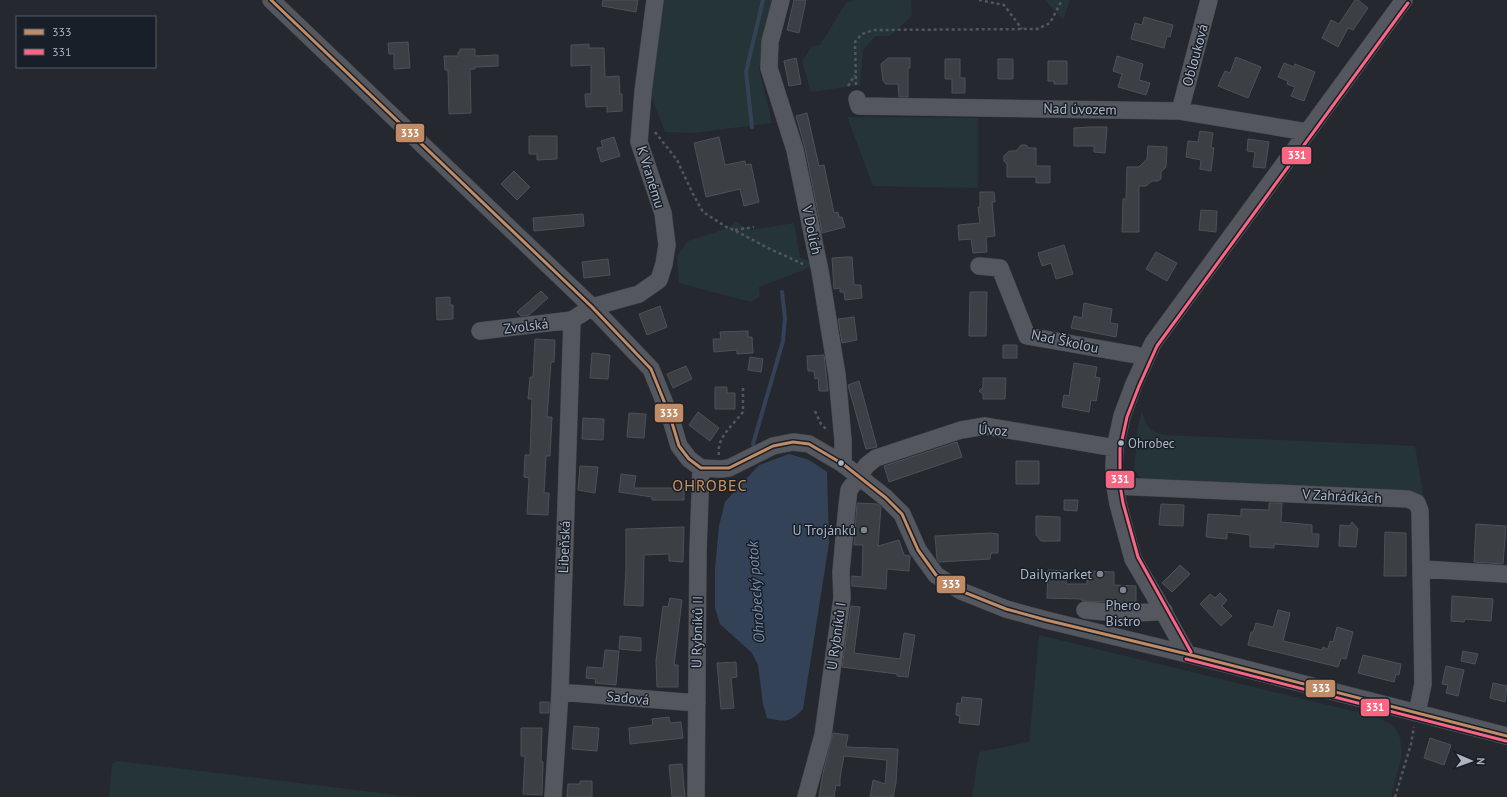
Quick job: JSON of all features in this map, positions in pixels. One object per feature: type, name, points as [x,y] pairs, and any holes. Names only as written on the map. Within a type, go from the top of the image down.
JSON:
[{"type":"street","points":[[271,0],[592,307],[652,369],[670,416],[679,446],[689,459],[701,468],[729,468],[773,446],[793,442],[809,444],[843,464],[886,498],[902,514],[918,550],[936,575],[961,591],[1006,609],[1507,736]]},
{"type":"street","name":"K Vranému","points":[[592,307],[639,294],[659,280],[664,264],[666,245],[663,213],[639,142],[643,92],[655,0]]},
{"type":"street","name":"V Dolích","points":[[781,0],[770,42],[769,68],[795,150],[820,271],[836,375],[844,440],[843,464]]},
{"type":"street","name":"Oblouková","points":[[1180,111],[1209,0]]},
{"type":"street","points":[[1187,654],[1133,559],[1118,504],[1115,486],[1115,448],[1122,416],[1134,384],[1153,343],[1404,0]]},
{"type":"street","name":"Nad úvozem","points":[[857,99],[859,106],[1180,111],[1307,132]]},
{"type":"street","name":"Nad Školou","points":[[980,266],[1000,268],[1027,336],[1136,355],[1145,360]]},
{"type":"street","points":[[572,320],[592,307]]},
{"type":"street","name":"Zvolská","points":[[480,332],[572,320]]},
{"type":"street","name":"Libeňská","points":[[553,797],[560,692],[572,320]]},
{"type":"street","name":"Úvoz","points":[[859,476],[867,465],[876,458],[961,430],[985,426],[1115,448]]},
{"type":"street","name":"U Rybníků II","points":[[696,797],[698,552],[701,468]]},
{"type":"street","name":"U Rybníků I","points":[[806,797],[823,735],[842,598],[842,572],[849,490],[859,476]]},
{"type":"street","name":"V Zahrádkách","points":[[1115,486],[1408,499],[1417,503],[1420,511],[1423,684],[1417,713]]},
{"type":"street","points":[[1421,569],[1507,574]]},
{"type":"street","points":[[1085,610],[1148,613],[1164,612]]},
{"type":"street","name":"Sadová","points":[[560,692],[697,703]]},
{"type":"path","points":[[979,0],[1004,5],[1022,29]]},
{"type":"path","points":[[857,99],[855,42],[862,34],[873,30],[1037,29],[1050,23],[1062,0]]},
{"type":"path","points":[[652,126],[654,132],[677,160],[703,212],[728,228],[820,271]]},
{"type":"path","points":[[734,230],[754,227]]},
{"type":"path","points":[[721,469],[718,449],[720,440],[743,412],[742,388]]},
{"type":"path","points":[[1395,797],[1411,744],[1417,713]]},
{"type":"shaded area","points":[[662,0],[786,0],[776,37],[759,68],[772,123],[693,133],[665,132],[649,91]]},
{"type":"shaded area","points":[[855,0],[911,0],[912,16],[890,36],[875,36],[863,50],[860,85],[811,92],[802,62],[812,46],[820,45],[846,3]]},
{"type":"shaded area","points":[[1045,0],[1070,0],[1063,20]]},
{"type":"shaded area","points":[[847,117],[978,118],[978,188],[873,186]]},
{"type":"shaded area","points":[[736,222],[751,230],[794,223],[800,257],[809,261],[811,267],[759,287],[760,297],[751,302],[679,283],[677,256],[688,241],[728,228]]},
{"type":"shaded area","points":[[1142,411],[1149,428],[1155,432],[1165,435],[1415,446],[1424,498],[1397,492],[1142,480],[1134,470],[1138,427]]},
{"type":"shaded area","points":[[1039,635],[1377,717],[1394,726],[1400,738],[1402,755],[1391,797],[972,797],[979,752],[1029,742]]},
{"type":"shaded area","points":[[117,761],[413,797],[109,797],[112,764]]},
{"type":"water","points":[[789,454],[809,460],[827,472],[829,543],[803,709],[791,719],[783,721],[767,718],[763,704],[758,665],[752,653],[720,624],[715,608],[715,569],[719,526],[725,502],[759,465]]},
{"type":"building","points":[[603,0],[638,0],[636,12],[602,6]]},
{"type":"building","points":[[794,0],[806,0],[799,33],[787,30]]},
{"type":"building","points":[[1355,0],[1358,0],[1368,8],[1353,30],[1348,28],[1338,47],[1322,38],[1331,20],[1339,24]]},
{"type":"building","points":[[1144,17],[1173,25],[1170,37],[1167,36],[1164,48],[1131,39],[1135,23],[1142,25]]},
{"type":"building","points":[[408,42],[410,68],[394,69],[394,54],[389,54],[388,43]]},
{"type":"building","points":[[589,44],[589,48],[604,48],[605,77],[619,76],[620,94],[622,94],[622,111],[607,112],[607,106],[586,107],[585,94],[591,94],[591,65],[571,66],[571,45]]},
{"type":"building","points":[[460,49],[475,49],[475,56],[498,55],[498,66],[475,67],[475,69],[470,69],[471,113],[449,114],[448,70],[445,70],[444,56],[458,56]]},
{"type":"building","points":[[1117,56],[1143,64],[1139,80],[1150,83],[1146,95],[1118,87],[1122,74],[1113,71]]},
{"type":"building","points":[[1236,57],[1261,67],[1248,98],[1218,86],[1225,71],[1230,73]]},
{"type":"building","points":[[796,58],[801,84],[789,86],[784,61]]},
{"type":"building","points":[[888,58],[910,58],[910,68],[908,68],[908,97],[899,97],[898,84],[886,84],[883,81],[881,64]]},
{"type":"building","points":[[945,59],[960,59],[960,78],[965,78],[965,93],[952,93],[952,79],[945,79]]},
{"type":"building","points":[[998,59],[1013,59],[1013,79],[998,79]]},
{"type":"building","points":[[1048,61],[1067,61],[1067,84],[1054,84],[1054,81],[1048,81]]},
{"type":"building","points":[[1284,63],[1294,67],[1295,64],[1315,72],[1304,101],[1291,96],[1295,87],[1287,84],[1288,81],[1278,77]]},
{"type":"building","points":[[807,113],[819,166],[824,165],[834,213],[838,212],[839,217],[842,217],[845,227],[822,233],[805,148],[796,116]]},
{"type":"building","points":[[1107,127],[1105,153],[1094,152],[1094,146],[1074,146],[1074,128]]},
{"type":"building","points":[[1200,131],[1213,133],[1211,147],[1214,148],[1211,171],[1200,169],[1201,160],[1186,157],[1188,141],[1198,142]]},
{"type":"building","points":[[529,136],[557,136],[557,159],[537,160],[537,154],[529,154]]},
{"type":"building","points":[[614,137],[620,156],[601,162],[597,148],[603,147],[601,141]]},
{"type":"building","points":[[719,137],[725,165],[745,161],[746,165],[751,164],[759,202],[744,206],[740,189],[706,197],[694,143]]},
{"type":"building","points":[[1248,139],[1269,142],[1265,168],[1253,167],[1255,152],[1247,151]]},
{"type":"building","points":[[1021,145],[1026,145],[1029,148],[1036,148],[1036,166],[1050,166],[1050,183],[1036,183],[1036,177],[1007,177],[1007,164],[1004,161],[1004,156],[1009,151],[1016,151]]},
{"type":"building","points":[[1148,146],[1167,147],[1166,167],[1161,172],[1161,179],[1158,181],[1152,181],[1146,186],[1139,186],[1139,232],[1122,232],[1123,199],[1126,199],[1127,167],[1139,167],[1147,159]]},
{"type":"building","points":[[514,171],[530,187],[517,200],[501,184]]},
{"type":"building","points":[[980,192],[994,192],[995,202],[992,202],[995,236],[986,237],[987,252],[973,253],[971,239],[959,240],[958,225],[980,223],[978,207],[980,207]]},
{"type":"building","points":[[1201,210],[1217,211],[1216,232],[1199,230]]},
{"type":"building","points":[[583,214],[584,226],[534,231],[533,218]]},
{"type":"building","points":[[1064,245],[1073,274],[1056,279],[1051,263],[1042,266],[1038,253]]},
{"type":"building","points":[[1156,252],[1177,263],[1167,281],[1146,269]]},
{"type":"building","points":[[852,257],[854,285],[861,285],[862,298],[845,300],[844,292],[840,292],[840,288],[834,289],[832,258]]},
{"type":"building","points":[[608,259],[610,275],[584,278],[582,262]]},
{"type":"building","points":[[541,291],[548,298],[529,315],[521,316],[517,312]]},
{"type":"building","points":[[970,292],[987,292],[986,336],[969,336]]},
{"type":"building","points":[[450,297],[450,305],[453,305],[453,319],[437,320],[436,298]]},
{"type":"building","points":[[1084,303],[1112,309],[1110,323],[1118,324],[1116,337],[1071,328],[1074,316],[1082,318]]},
{"type":"building","points":[[660,306],[667,327],[647,335],[639,314]]},
{"type":"building","points":[[854,317],[857,340],[842,343],[838,319]]},
{"type":"building","points":[[748,331],[748,337],[752,337],[753,353],[737,354],[737,350],[714,352],[713,339],[721,339],[720,332]]},
{"type":"building","points":[[535,339],[555,340],[554,362],[551,362],[547,417],[552,417],[550,456],[546,456],[544,493],[549,493],[548,515],[527,514],[529,478],[524,477],[525,455],[530,455],[532,399],[528,399],[530,377],[533,377]]},
{"type":"building","points":[[1003,345],[1017,345],[1017,358],[1003,358]]},
{"type":"building","points":[[592,353],[610,355],[608,379],[590,378]]},
{"type":"building","points":[[824,355],[828,391],[819,391],[818,378],[815,379],[814,371],[808,371],[807,356]]},
{"type":"building","points":[[750,357],[763,359],[761,372],[748,370]]},
{"type":"building","points":[[1074,363],[1097,367],[1095,377],[1100,378],[1096,401],[1091,400],[1089,412],[1062,407],[1064,395],[1069,396]]},
{"type":"building","points":[[686,366],[692,379],[673,388],[667,374]]},
{"type":"building","points":[[983,378],[1006,378],[1005,399],[983,399],[983,394],[979,391],[983,387]]},
{"type":"building","points":[[859,381],[877,447],[866,449],[848,385]]},
{"type":"building","points":[[715,387],[727,387],[727,393],[735,393],[735,409],[715,409]]},
{"type":"building","points":[[698,412],[719,428],[710,441],[689,425]]},
{"type":"building","points":[[629,413],[646,414],[644,438],[627,437]]},
{"type":"building","points":[[583,418],[604,419],[603,440],[582,439]]},
{"type":"building","points":[[957,442],[962,457],[889,482],[884,466]]},
{"type":"building","points":[[1016,461],[1039,461],[1039,484],[1016,484]]},
{"type":"building","points":[[580,466],[598,467],[595,493],[578,490]]},
{"type":"building","points":[[621,474],[636,476],[634,488],[684,488],[684,500],[652,500],[652,497],[619,492]]},
{"type":"building","points":[[1064,500],[1078,500],[1077,511],[1064,510]]},
{"type":"building","points":[[857,503],[878,504],[881,507],[878,546],[899,540],[904,555],[910,556],[909,571],[887,569],[886,589],[852,586],[852,576],[862,577],[863,545],[854,545]]},
{"type":"building","points":[[1269,503],[1282,503],[1281,522],[1312,525],[1312,534],[1319,534],[1318,547],[1274,544],[1274,548],[1250,547],[1250,535],[1227,532],[1227,539],[1206,537],[1208,514],[1241,516],[1241,509],[1269,510]]},
{"type":"building","points":[[1161,504],[1184,505],[1183,526],[1159,525]]},
{"type":"building","points":[[1036,516],[1060,517],[1060,541],[1041,541],[1036,535]]},
{"type":"building","points":[[1352,522],[1358,529],[1356,547],[1339,546],[1340,525],[1349,526]]},
{"type":"building","points":[[1476,524],[1506,526],[1503,564],[1474,562]]},
{"type":"building","points":[[684,527],[683,562],[669,561],[669,554],[644,555],[643,606],[624,605],[626,529]]},
{"type":"building","points":[[1385,532],[1406,533],[1406,576],[1384,576]]},
{"type":"building","points":[[990,533],[998,534],[998,553],[991,553],[990,559],[939,562],[937,559],[935,536]]},
{"type":"building","points":[[1180,565],[1190,574],[1172,592],[1162,583]]},
{"type":"building","points":[[1048,570],[1067,571],[1066,584],[1087,584],[1087,571],[1114,572],[1114,585],[1136,586],[1136,603],[1047,598]]},
{"type":"building","points":[[1220,593],[1227,600],[1222,606],[1232,616],[1221,626],[1200,604],[1210,594],[1215,598]]},
{"type":"building","points":[[1452,596],[1493,599],[1491,621],[1465,619],[1464,622],[1451,621]]},
{"type":"building","points":[[670,598],[682,600],[674,665],[678,665],[678,687],[657,687],[656,661],[663,606],[668,607]]},
{"type":"building","points":[[851,606],[860,607],[854,653],[900,659],[904,633],[915,635],[908,677],[897,676],[897,674],[842,667]]},
{"type":"building","points":[[1278,610],[1290,613],[1283,641],[1322,650],[1323,647],[1328,649],[1330,641],[1333,642],[1337,627],[1353,632],[1346,659],[1341,658],[1338,667],[1248,645],[1251,632],[1253,632],[1256,623],[1273,627]]},
{"type":"building","points":[[620,636],[641,638],[641,651],[619,649]]},
{"type":"building","points":[[605,650],[619,651],[616,685],[595,683],[596,679],[586,678],[587,667],[603,668]]},
{"type":"building","points":[[1463,651],[1478,654],[1475,664],[1461,661]]},
{"type":"building","points":[[1363,655],[1401,664],[1399,675],[1396,674],[1394,682],[1358,673]]},
{"type":"building","points":[[736,662],[737,677],[731,678],[734,708],[721,709],[717,663]]},
{"type":"building","points":[[1446,666],[1464,670],[1458,696],[1446,693],[1448,685],[1442,684]]},
{"type":"building","points":[[1493,683],[1507,686],[1505,702],[1490,698]]},
{"type":"building","points":[[962,697],[982,699],[979,725],[959,723],[960,716],[956,715],[957,703],[961,704]]},
{"type":"building","points":[[540,702],[549,702],[549,713],[540,713]]},
{"type":"building","points":[[669,717],[670,723],[681,722],[683,738],[630,744],[629,728],[653,725],[652,719]]},
{"type":"building","points":[[574,726],[599,728],[597,751],[572,749]]},
{"type":"building","points":[[521,728],[542,728],[542,795],[523,794],[525,756],[521,756]]},
{"type":"building","points":[[833,733],[848,735],[846,747],[898,749],[896,783],[893,797],[870,797],[873,780],[885,784],[887,760],[844,756],[840,786],[836,785],[834,797],[819,797],[823,773]]},
{"type":"building","points":[[1430,738],[1451,745],[1444,765],[1424,758]]},
{"type":"building","points":[[682,764],[685,797],[672,797],[669,765]]},
{"type":"building","points":[[580,781],[592,781],[592,797],[567,797],[568,784],[580,784]]},
{"type":"waterway","name":"Ohrobecký potok","points":[[752,127],[746,72],[763,0]]},
{"type":"waterway","name":"Ohrobecký potok","points":[[753,444],[783,341],[785,318],[782,292]]},
{"type":"transit line","name":"333","points":[[271,0],[592,307],[651,369],[670,416],[679,446],[689,459],[701,468],[729,468],[773,446],[793,442],[809,444],[843,464],[886,498],[902,514],[918,550],[936,575],[961,591],[1006,609],[1046,620],[1187,654],[1507,736]]},
{"type":"transit line","name":"331","points":[[1191,652],[1138,557],[1123,503],[1120,485],[1120,449],[1127,417],[1157,346],[1408,3]]},
{"type":"transit line","name":"331","points":[[1186,659],[1506,741]]},
{"type":"place","name":"Ohrobec","points":[[1121,443]]},
{"type":"place","name":"U Trojánků","points":[[864,530]]},
{"type":"place","name":"Dailymarket","points":[[1100,574]]},
{"type":"place","name":"Phero Bistro","points":[[1123,590]]},
{"type":"district","name":"OHROBEC","points":[[710,485]]}]
